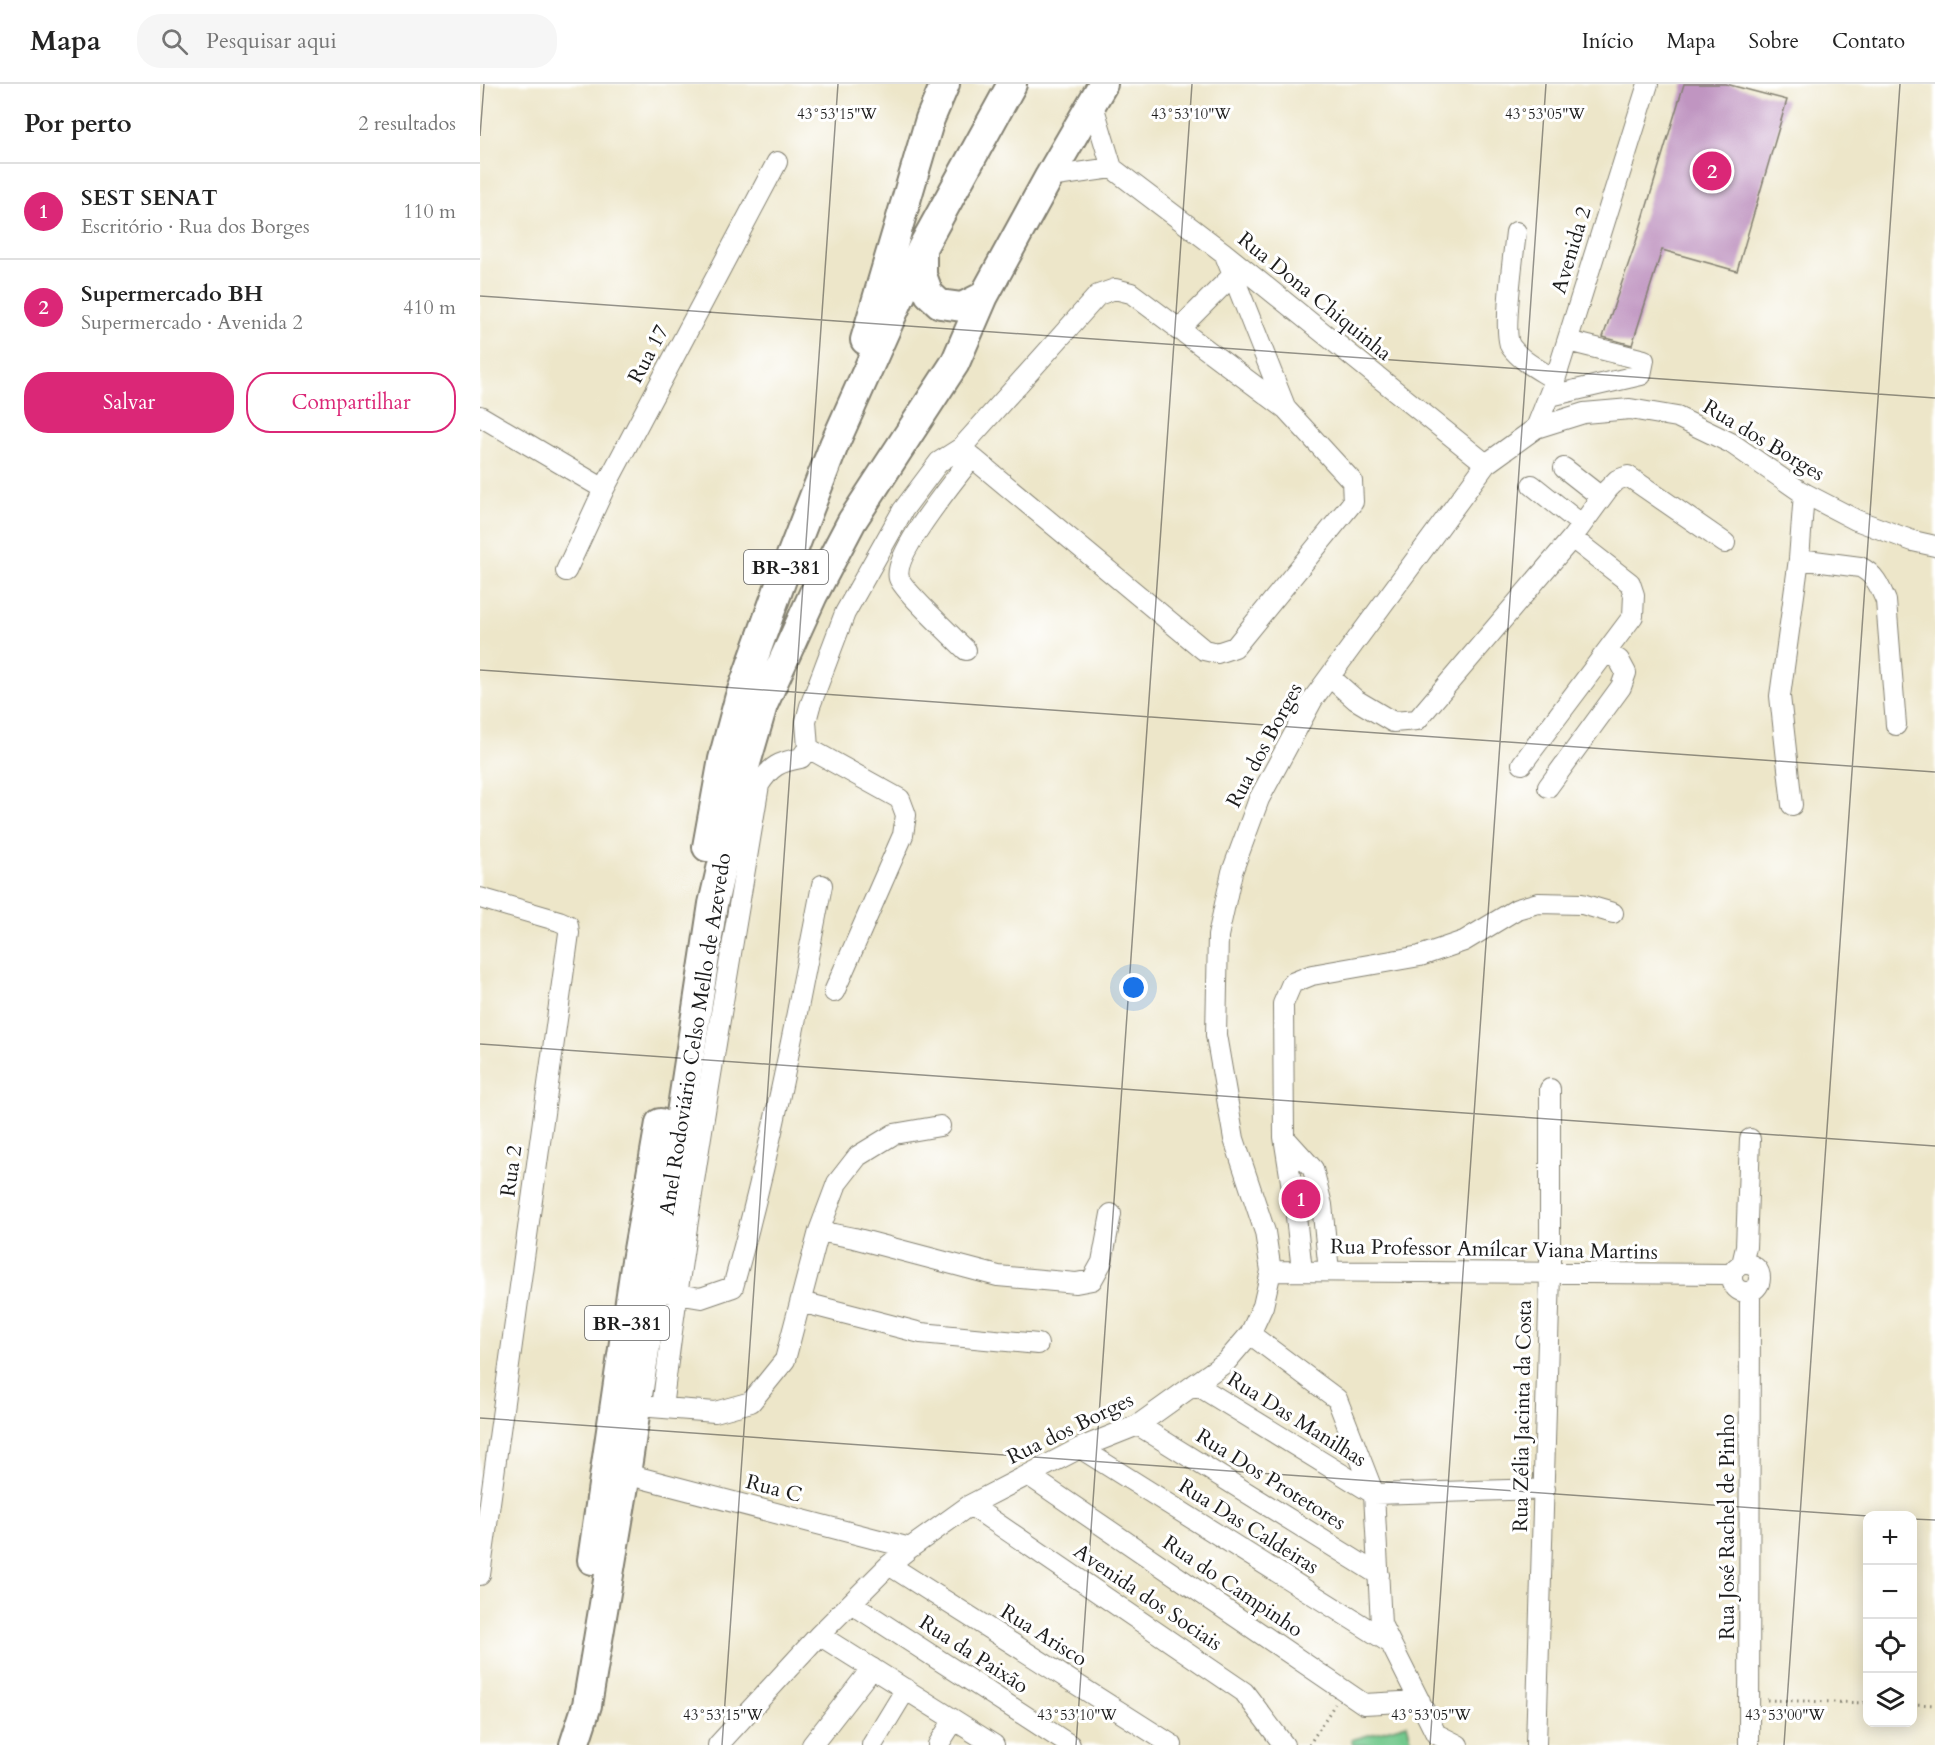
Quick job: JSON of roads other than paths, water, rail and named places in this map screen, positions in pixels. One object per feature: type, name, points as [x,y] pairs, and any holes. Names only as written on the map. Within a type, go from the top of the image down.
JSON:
[{"type":"highway","points":[[834,445],[930,119],[945,84]]},
{"type":"highway","name":"Anel Rodoviário Celso Mello de Azevedo","points":[[557,1745],[572,1693],[635,1267],[695,913],[723,759],[739,699],[834,445],[922,248],[1012,84]]},
{"type":"highway","name":"Anel Rodoviário Celso Mello de Azevedo","points":[[574,1745],[587,1705],[626,1474],[649,1407],[712,904],[744,770],[763,705],[813,595],[852,521],[955,363],[984,296],[1098,93]]},
{"type":"highway","points":[[922,248],[922,275],[928,294],[940,304],[962,307],[984,296]]},
{"type":"street","name":"Avenida 2","points":[[1536,428],[1553,388],[1648,84]]},
{"type":"street","points":[[1049,177],[1112,168],[1098,93]]},
{"type":"street","name":"Rua 17","points":[[566,571],[604,489],[777,162]]},
{"type":"street","name":"Rua Dona Chiquinha","points":[[1112,168],[1224,253],[1486,464]]},
{"type":"street","points":[[1515,232],[1507,327],[1509,345],[1521,358],[1553,388],[1643,368],[1568,341]]},
{"type":"street","points":[[1224,253],[1286,409]]},
{"type":"street","points":[[1178,330],[1233,275]]},
{"type":"street","points":[[966,650],[909,592],[899,579],[899,563],[909,543],[967,452],[1098,296],[1115,289],[1131,293],[1286,409],[1352,481],[1353,502],[1235,647],[1217,653],[1204,650],[967,452]]},
{"type":"street","name":"Rua dos Borges","points":[[718,1745],[819,1635],[889,1565],[910,1548],[970,1505],[1080,1448],[1138,1425],[1226,1362],[1250,1334],[1263,1306],[1271,1271],[1265,1232],[1234,1139],[1216,1035],[1218,936],[1232,872],[1259,799],[1313,699],[1486,464],[1536,428],[1584,413],[1630,410],[1677,417],[1731,443],[1804,493],[1856,520],[1914,541],[1935,546]]},
{"type":"street","points":[[480,416],[604,489]]},
{"type":"street","points":[[822,885],[774,1122],[751,1223],[733,1287],[701,1298],[665,1292],[718,1022],[759,785],[769,769],[786,761],[801,758],[807,748],[806,721],[810,705],[845,613],[903,510],[939,462],[967,452]]},
{"type":"street","points":[[1564,468],[1602,497]]},
{"type":"street","points":[[1330,677],[1356,700],[1393,722],[1417,720],[1577,531],[1617,480],[1629,476],[1725,543]]},
{"type":"street","points":[[1522,764],[1634,616],[1634,595],[1630,584],[1532,484]]},
{"type":"street","points":[[1792,805],[1780,696],[1799,560],[1804,493]]},
{"type":"street","points":[[1799,560],[1860,567],[1869,571],[1879,584],[1886,601],[1896,725]]},
{"type":"street","points":[[1548,787],[1621,687],[1626,673],[1619,660],[1606,652]]},
{"type":"street","points":[[807,748],[900,799],[906,815],[903,836],[834,992]]},
{"type":"street","name":"Rua 2","points":[[480,898],[560,921],[568,925],[569,933],[480,1575]]},
{"type":"street","points":[[1302,1271],[1284,1137],[1283,1004],[1292,983],[1312,975],[1420,956],[1464,941],[1517,909],[1538,903],[1582,904],[1613,913]]},
{"type":"street","name":"Rua Zélia Jacinta da Costa","points":[[1536,1745],[1550,1274],[1550,1089]]},
{"type":"street","points":[[649,1407],[715,1412],[751,1401],[785,1360],[819,1231],[837,1183],[858,1156],[894,1134],[940,1126]]},
{"type":"street","points":[[1284,1137],[1313,1169],[1322,1205],[1329,1271]]},
{"type":"street","name":"Rua José Rachel de Pinho","points":[[1749,1745],[1750,1699],[1740,1278],[1750,1139]]},
{"type":"street","points":[[819,1231],[998,1276],[1077,1283],[1092,1280],[1102,1262],[1111,1214]]},
{"type":"street","name":"Rua Professor Amílcar Viana Martins","points":[[1271,1271],[1740,1278]]},
{"type":"street","points":[[801,1302],[921,1333],[1038,1344]]},
{"type":"street","points":[[1250,1334],[1337,1399],[1374,1494],[1382,1624],[1436,1734],[1458,1745]]},
{"type":"street","name":"Rua Das Manilhas","points":[[1195,1384],[1374,1494]]},
{"type":"street","name":"Rua Dos Protetores","points":[[1138,1425],[1378,1575]]},
{"type":"street","name":"Rua Das Caldeiras","points":[[1080,1448],[1391,1644]]},
{"type":"street","name":"Rua C","points":[[626,1474],[910,1548]]},
{"type":"street","name":"Rua do Campinho","points":[[1028,1475],[1364,1704],[1420,1701]]},
{"type":"street","points":[[1374,1494],[1545,1489]]},
{"type":"street","name":"Avenida dos Sociais","points":[[970,1505],[1244,1692],[1284,1745]]},
{"type":"street","name":"Rua Arisco","points":[[889,1565],[1172,1745]]},
{"type":"street","name":"Rua da Paixão","points":[[851,1603],[1070,1745]]},
{"type":"street","points":[[819,1635],[994,1745]]},
{"type":"street","points":[[812,1745],[872,1668]]},
{"type":"street","points":[[872,1745],[906,1689]]},
{"type":"street","points":[[938,1745],[954,1720]]},
{"type":"place","name":"Supermercado BH","points":[[1712,171]]},
{"type":"place","name":"SEST SENAT","points":[[1301,1199]]}]
